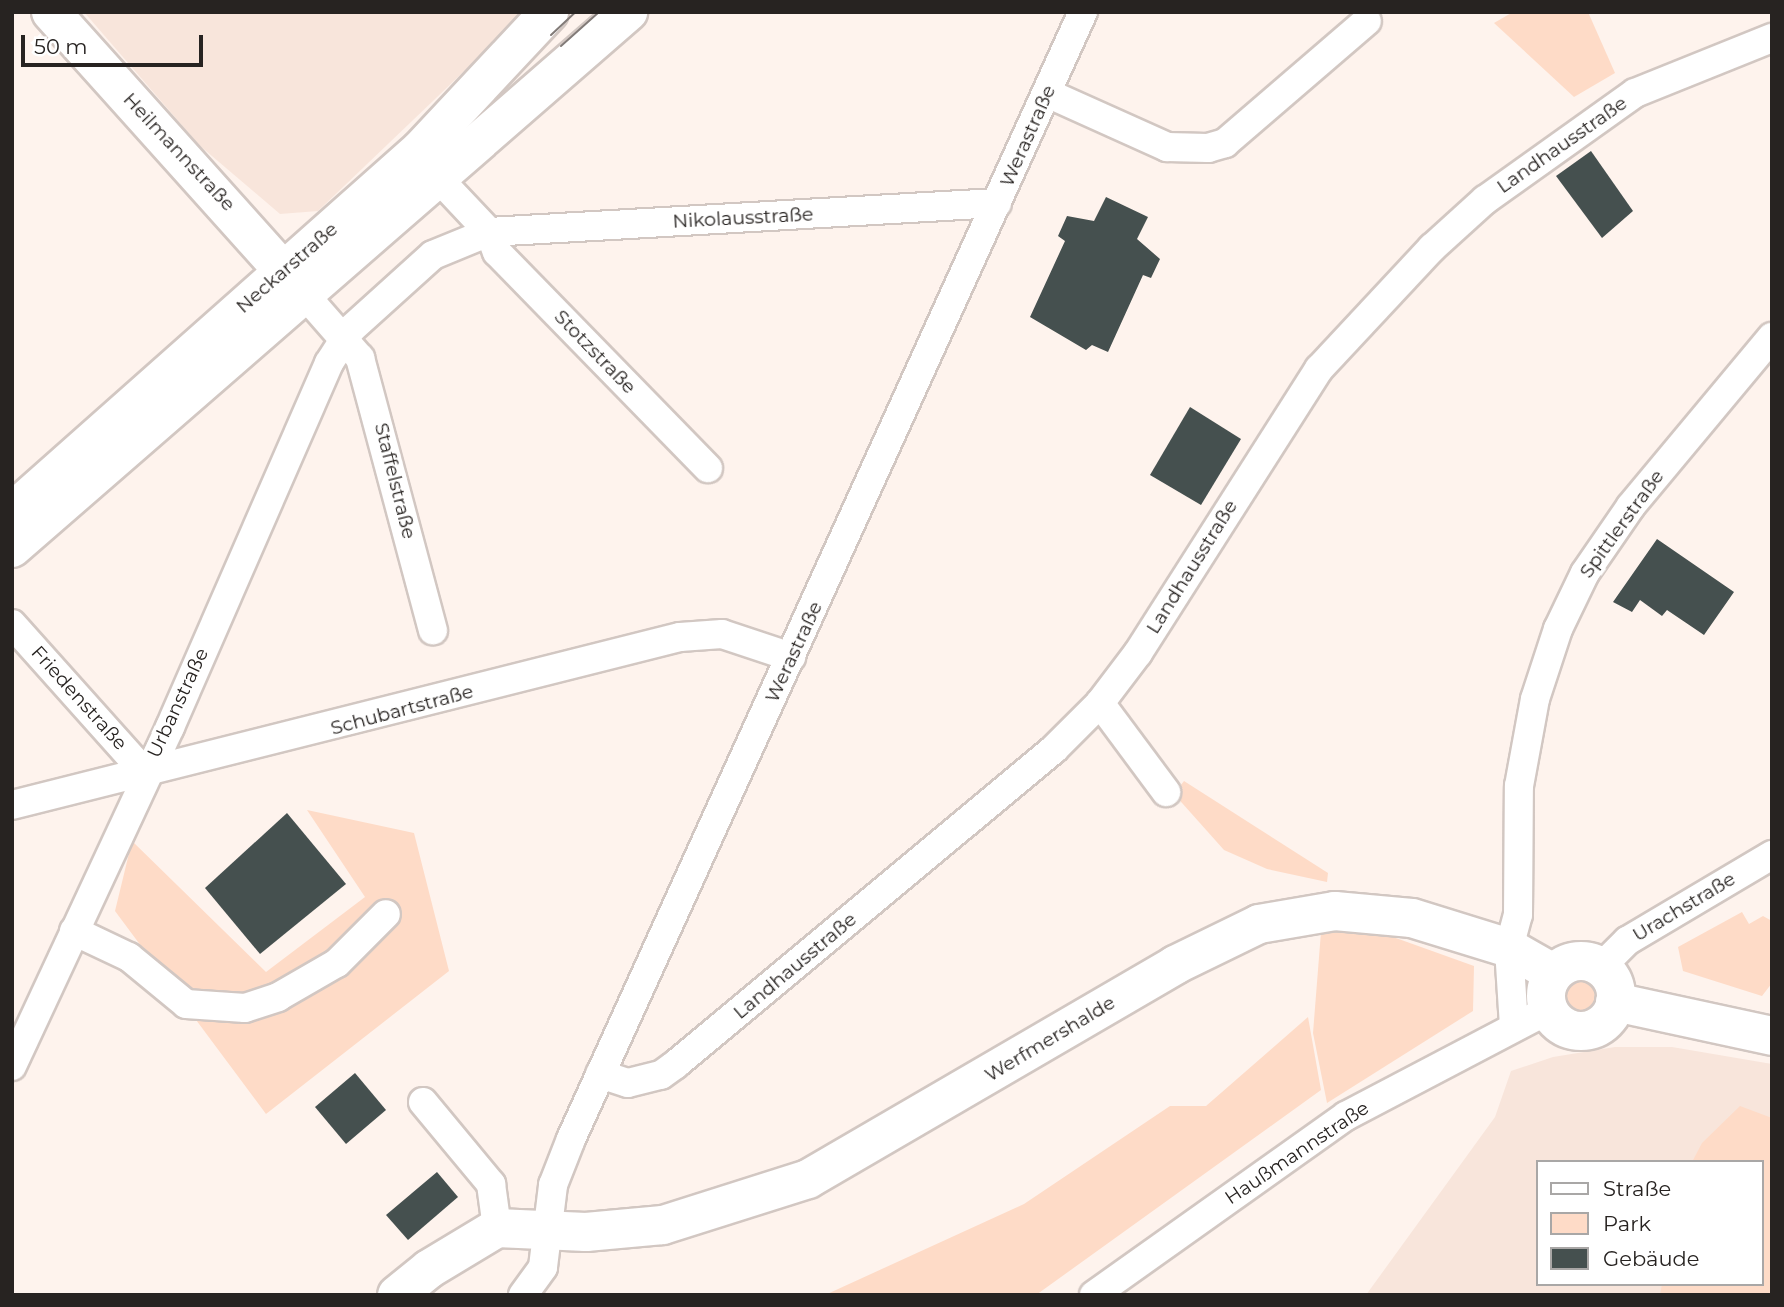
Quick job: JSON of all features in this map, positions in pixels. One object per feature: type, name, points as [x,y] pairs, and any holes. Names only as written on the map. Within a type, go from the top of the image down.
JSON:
[{"type":"main road","name":"Heilmannstraße","points":[[51,12],[294,282]]},
{"type":"main road","name":"Neckarstraße","points":[[12,512],[294,282],[448,189],[513,113],[628,12]]},
{"type":"main road","name":"Neckarstraße","points":[[12,548],[294,282],[542,19]]},
{"type":"main road","points":[[542,19],[527,44],[534,60],[549,67],[570,64]]},
{"type":"main road","points":[[486,76],[500,73],[514,79],[520,93],[513,113]]},
{"type":"main road","name":"Werfmershalde","points":[[549,1230],[617,1232],[663,1225],[808,1179],[1175,965],[1259,924],[1335,911],[1375,912],[1509,948],[1551,992]]},
{"type":"main road","points":[[1576,961],[1601,967],[1615,989],[1615,1002],[1603,1023],[1579,1031],[1566,1028],[1551,992],[1576,961]]},
{"type":"main road","points":[[1615,1002],[1772,1037]]},
{"type":"main road","points":[[397,1295],[429,1269],[497,1228],[549,1230]]},
{"type":"street","name":"Werastraße","points":[[523,1295],[543,1266],[554,1185],[600,1074],[1083,12]]},
{"type":"street","points":[[1047,93],[1167,147],[1208,148],[1225,143],[1367,21]]},
{"type":"street","name":"Landhausstraße","points":[[600,1074],[628,1083],[661,1075],[676,1064],[1001,795],[1100,703],[1170,606],[1296,401],[1432,248],[1540,157],[1623,100],[1772,38]]},
{"type":"street","points":[[433,255],[489,232],[448,189]]},
{"type":"street","points":[[343,340],[433,255],[452,222],[448,189]]},
{"type":"street","name":"Nikolausstraße","points":[[489,232],[997,203]]},
{"type":"street","name":"Stotzstraße","points":[[489,232],[497,252],[708,468]]},
{"type":"street","name":"Neckarstraße","points":[[294,282],[343,340]]},
{"type":"street","name":"Spittlerstraße","points":[[1514,1026],[1509,948],[1518,915],[1515,817],[1523,755],[1558,629],[1585,573],[1631,506],[1772,337]]},
{"type":"street","name":"Staffelstraße","points":[[343,340],[360,358],[371,388],[433,630]]},
{"type":"street","name":"Urbanstraße","points":[[12,1066],[343,340]]},
{"type":"street","name":"Friedenstraße","points":[[12,624],[145,774]]},
{"type":"street","name":"Schubartstraße","points":[[12,805],[145,774],[680,637],[722,635],[791,657]]},
{"type":"street","points":[[1100,703],[1166,792]]},
{"type":"street","name":"Urachstraße","points":[[1601,967],[1627,941],[1772,855]]},
{"type":"street","points":[[74,931],[128,957],[186,1004],[208,1010],[245,1009],[278,997],[337,962],[386,914]]},
{"type":"street","name":"Haußmannstraße","points":[[1094,1295],[1346,1116],[1514,1026],[1551,992]]},
{"type":"street","points":[[423,1102],[491,1184],[497,1228]]},
{"type":"shaded area","points":[[84,12],[526,12],[318,211],[280,214],[199,145]]},
{"type":"shaded area","points":[[1615,1047],[1672,1047],[1772,1064],[1772,1295],[1366,1295],[1495,1117],[1511,1071],[1553,1057]]},
{"type":"green space","points":[[1513,12],[1588,12],[1615,73],[1574,97],[1494,23]]},
{"type":"green space","points":[[1184,781],[1328,873],[1327,882],[1267,869],[1224,850],[1174,794]]},
{"type":"green space","points":[[307,810],[414,833],[449,971],[266,1114],[115,911],[132,841],[266,972],[365,897]]},
{"type":"green space","points":[[1742,912],[1749,924],[1763,916],[1772,921],[1772,983],[1762,996],[1683,971],[1678,947]]},
{"type":"green space","points":[[1368,928],[1474,966],[1473,1011],[1327,1103],[1313,1033],[1321,932]]},
{"type":"green space","points":[[1581,981],[1592,986],[1597,997],[1592,1008],[1581,1013],[1570,1008],[1565,997],[1570,986]]},
{"type":"green space","points":[[1308,1017],[1321,1090],[1036,1295],[825,1295],[1024,1204],[1170,1106],[1206,1106]]},
{"type":"green space","points":[[1740,1106],[1772,1118],[1772,1295],[1660,1295],[1662,1286],[1763,1286],[1763,1160],[1693,1160],[1702,1143]]},
{"type":"building","points":[[1591,151],[1633,211],[1602,238],[1556,176]]},
{"type":"building","points":[[1106,197],[1148,217],[1137,239],[1160,259],[1151,278],[1143,275],[1108,352],[1092,345],[1086,350],[1030,317],[1065,241],[1058,236],[1067,216],[1094,221]]},
{"type":"building","points":[[1190,407],[1241,439],[1201,505],[1150,475]]},
{"type":"building","points":[[1657,539],[1734,592],[1704,635],[1667,610],[1662,616],[1640,600],[1632,612],[1613,602]]},
{"type":"building","points":[[287,813],[346,884],[260,954],[205,888]]},
{"type":"building","points":[[355,1073],[386,1110],[346,1144],[315,1107]]},
{"type":"building","points":[[437,1172],[458,1197],[408,1240],[386,1215]]},
{"type":"tram line","points":[[551,35],[576,12]]},
{"type":"tram line","points":[[561,46],[599,12]]}]
